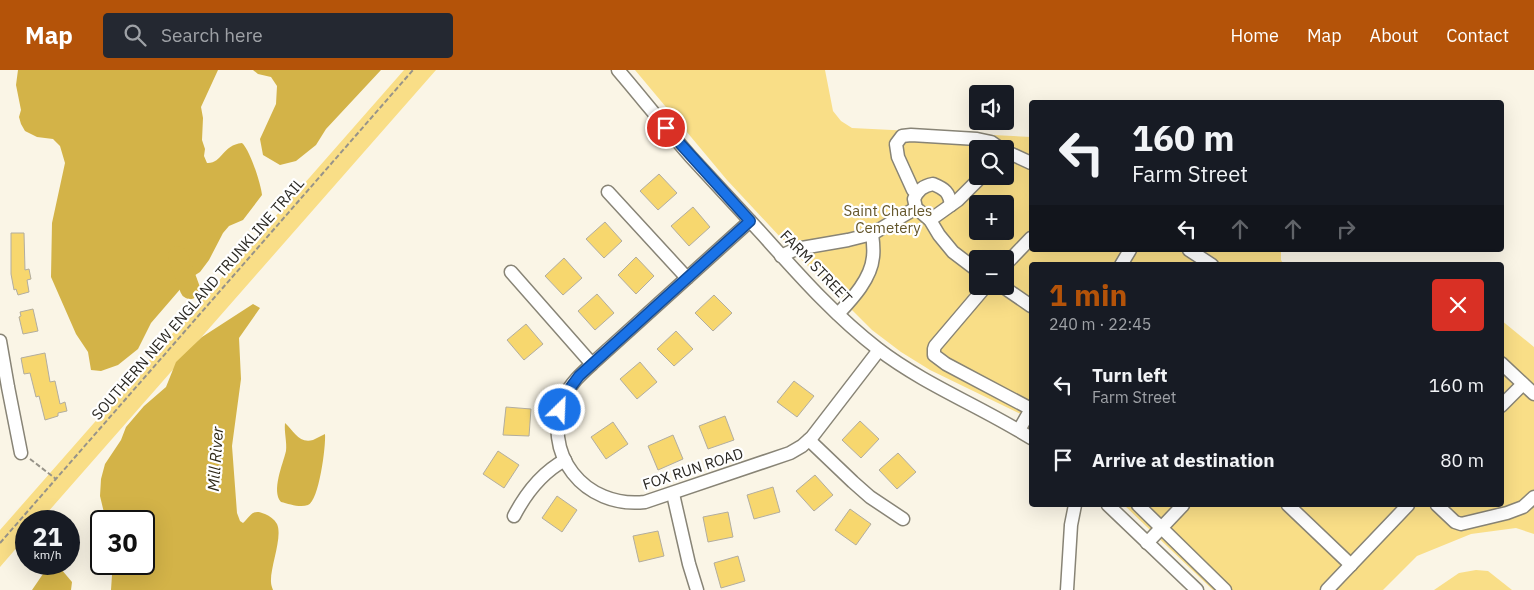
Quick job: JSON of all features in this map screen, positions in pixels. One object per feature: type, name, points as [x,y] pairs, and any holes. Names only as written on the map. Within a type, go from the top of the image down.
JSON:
[{"type":"street","name":"FARM STREET","points":[[618,70],[691,156],[781,256],[838,314],[879,350],[923,378],[1029,437]]},
{"type":"street","points":[[917,193],[913,190],[898,157],[896,144],[902,136],[982,140]]},
{"type":"street","points":[[1014,155],[1029,162]]},
{"type":"street","points":[[951,204],[950,196],[946,190],[933,184],[925,185],[914,199],[916,208],[930,220],[953,252],[969,264]]},
{"type":"street","points":[[930,220],[972,185]]},
{"type":"street","points":[[608,192],[687,278]]},
{"type":"street","points":[[781,256],[796,249],[872,234],[916,208]]},
{"type":"street","name":"FOX RUN ROAD","points":[[750,221],[592,364],[569,388],[560,410],[558,433],[560,448],[575,476],[599,496],[614,501],[637,503],[673,494],[790,453],[809,440],[879,350]]},
{"type":"street","points":[[838,314],[858,290],[869,270],[873,260],[872,234]]},
{"type":"street","points":[[1014,256],[1029,240]]},
{"type":"street","points":[[1192,252],[1207,262]]},
{"type":"street","points":[[511,272],[592,364]]},
{"type":"street","points":[[1014,294],[1029,305]]},
{"type":"street","points":[[978,295],[935,346],[934,355],[946,364],[1029,408]]},
{"type":"street","points":[[0,341],[21,453]]},
{"type":"street","points":[[1504,367],[1534,394]]},
{"type":"street","points":[[1504,403],[1523,384]]},
{"type":"street","points":[[1019,430],[1029,412]]},
{"type":"street","points":[[809,440],[859,487],[902,519]]},
{"type":"street","points":[[514,516],[535,484],[554,466],[565,460]]},
{"type":"street","points":[[673,494],[697,590]]},
{"type":"street","points":[[1439,507],[1455,522],[1462,524],[1507,513],[1523,507],[1534,497]]},
{"type":"street","points":[[1067,590],[1071,525],[1075,507]]},
{"type":"street","points":[[1110,507],[1197,590]]},
{"type":"street","points":[[1140,507],[1225,590]]},
{"type":"street","points":[[1147,542],[1181,507]]},
{"type":"street","points":[[1290,507],[1351,565]]},
{"type":"street","points":[[1327,590],[1406,507]]},
{"type":"path","name":"SOUTHERN NEW ENGLAND TRUNKLINE TRAIL","points":[[0,543],[413,70]]},
{"type":"path","points":[[21,453],[56,479]]},
{"type":"green space","points":[[404,70],[436,70],[50,510],[18,510]]},
{"type":"green space","name":"Saint Charles Cemetery","points":[[635,70],[825,70],[833,111],[841,121],[852,128],[1029,137],[1029,252],[1281,252],[1282,262],[1029,262],[1029,418],[930,370],[901,352],[872,330],[795,253],[727,180]]},
{"type":"green space","points":[[1504,322],[1534,347],[1534,534],[1516,528],[1471,534],[1417,556],[1383,590],[1213,590],[1126,507],[1504,507]]},
{"type":"green space","points":[[15,513],[15,550],[0,567],[0,530]]},
{"type":"green space","points":[[1476,570],[1488,571],[1512,590],[1434,590],[1459,573]]},
{"type":"water","points":[[18,70],[218,70],[201,107],[204,156],[207,163],[212,163],[230,147],[242,143],[252,160],[260,183],[262,195],[243,220],[229,226],[223,233],[209,260],[200,272],[189,279],[151,323],[138,349],[118,365],[101,371],[91,370],[88,352],[76,334],[51,277],[52,223],[65,163],[60,146],[53,139],[37,137],[25,131],[21,124],[19,117],[21,110],[16,85]]},
{"type":"water","points":[[253,70],[381,70],[326,129],[316,145],[296,161],[280,165],[263,155],[260,139],[276,104],[277,86],[271,77],[258,74]]},
{"type":"water","points":[[253,304],[260,308],[239,338],[241,379],[232,446],[237,513],[240,521],[243,523],[254,512],[261,512],[273,519],[277,524],[278,536],[271,576],[273,590],[111,590],[112,575],[155,575],[155,510],[103,510],[100,496],[101,479],[105,464],[121,440],[126,427],[144,406],[166,387],[176,362],[202,337]]},
{"type":"water","points":[[285,423],[297,436],[304,440],[313,440],[325,434],[323,461],[318,484],[312,501],[305,506],[281,502],[278,497],[277,484],[286,451]]},
{"type":"water","points":[[42,575],[66,575],[72,582],[71,590],[32,590]]},
{"type":"building","points":[[659,174],[677,193],[658,210],[640,191]]},
{"type":"building","points":[[693,207],[710,227],[689,246],[671,226]]},
{"type":"building","points":[[605,222],[622,241],[604,258],[586,239]]},
{"type":"building","points":[[11,233],[24,233],[25,270],[29,269],[31,279],[27,280],[29,292],[18,295],[16,289],[14,290],[11,274]]},
{"type":"building","points":[[636,257],[654,276],[636,294],[618,275]]},
{"type":"building","points":[[564,258],[582,278],[563,295],[545,276]]},
{"type":"building","points":[[597,294],[614,313],[595,330],[578,311]]},
{"type":"building","points":[[714,295],[732,313],[713,331],[695,313]]},
{"type":"building","points":[[33,309],[38,331],[23,334],[19,317],[21,316],[20,312]]},
{"type":"building","points":[[526,324],[543,344],[524,360],[507,340]]},
{"type":"building","points":[[676,331],[693,349],[674,366],[657,349]]},
{"type":"building","points":[[45,353],[50,382],[55,381],[60,404],[65,402],[67,411],[58,413],[58,416],[45,420],[39,396],[36,397],[30,373],[24,374],[21,358]]},
{"type":"building","points":[[640,362],[657,382],[637,399],[620,379]]},
{"type":"building","points":[[794,381],[814,396],[797,417],[777,402]]},
{"type":"building","points":[[506,407],[531,409],[529,436],[503,435]]},
{"type":"building","points":[[725,416],[734,440],[708,449],[699,426]]},
{"type":"building","points":[[860,421],[879,439],[861,458],[842,440]]},
{"type":"building","points":[[613,422],[628,444],[606,459],[591,437]]},
{"type":"building","points":[[673,435],[683,459],[658,470],[648,446]]},
{"type":"building","points":[[498,451],[519,465],[504,488],[483,474]]},
{"type":"building","points":[[898,453],[916,472],[897,489],[879,470]]},
{"type":"building","points":[[815,475],[833,495],[814,511],[796,491]]},
{"type":"building","points":[[773,487],[780,512],[754,519],[747,495]]},
{"type":"building","points":[[557,496],[577,510],[562,532],[542,518]]},
{"type":"building","points":[[850,509],[871,524],[856,545],[835,530]]},
{"type":"building","points":[[728,512],[733,537],[708,542],[703,517]]},
{"type":"building","points":[[658,531],[664,556],[639,562],[633,536]]},
{"type":"building","points":[[738,556],[745,581],[721,588],[714,563]]},
{"type":"waterway","name":"Mill River","points":[[178,256],[190,289]]},
{"type":"route","points":[[560,410],[565,395],[579,376],[750,221],[666,128]]}]
